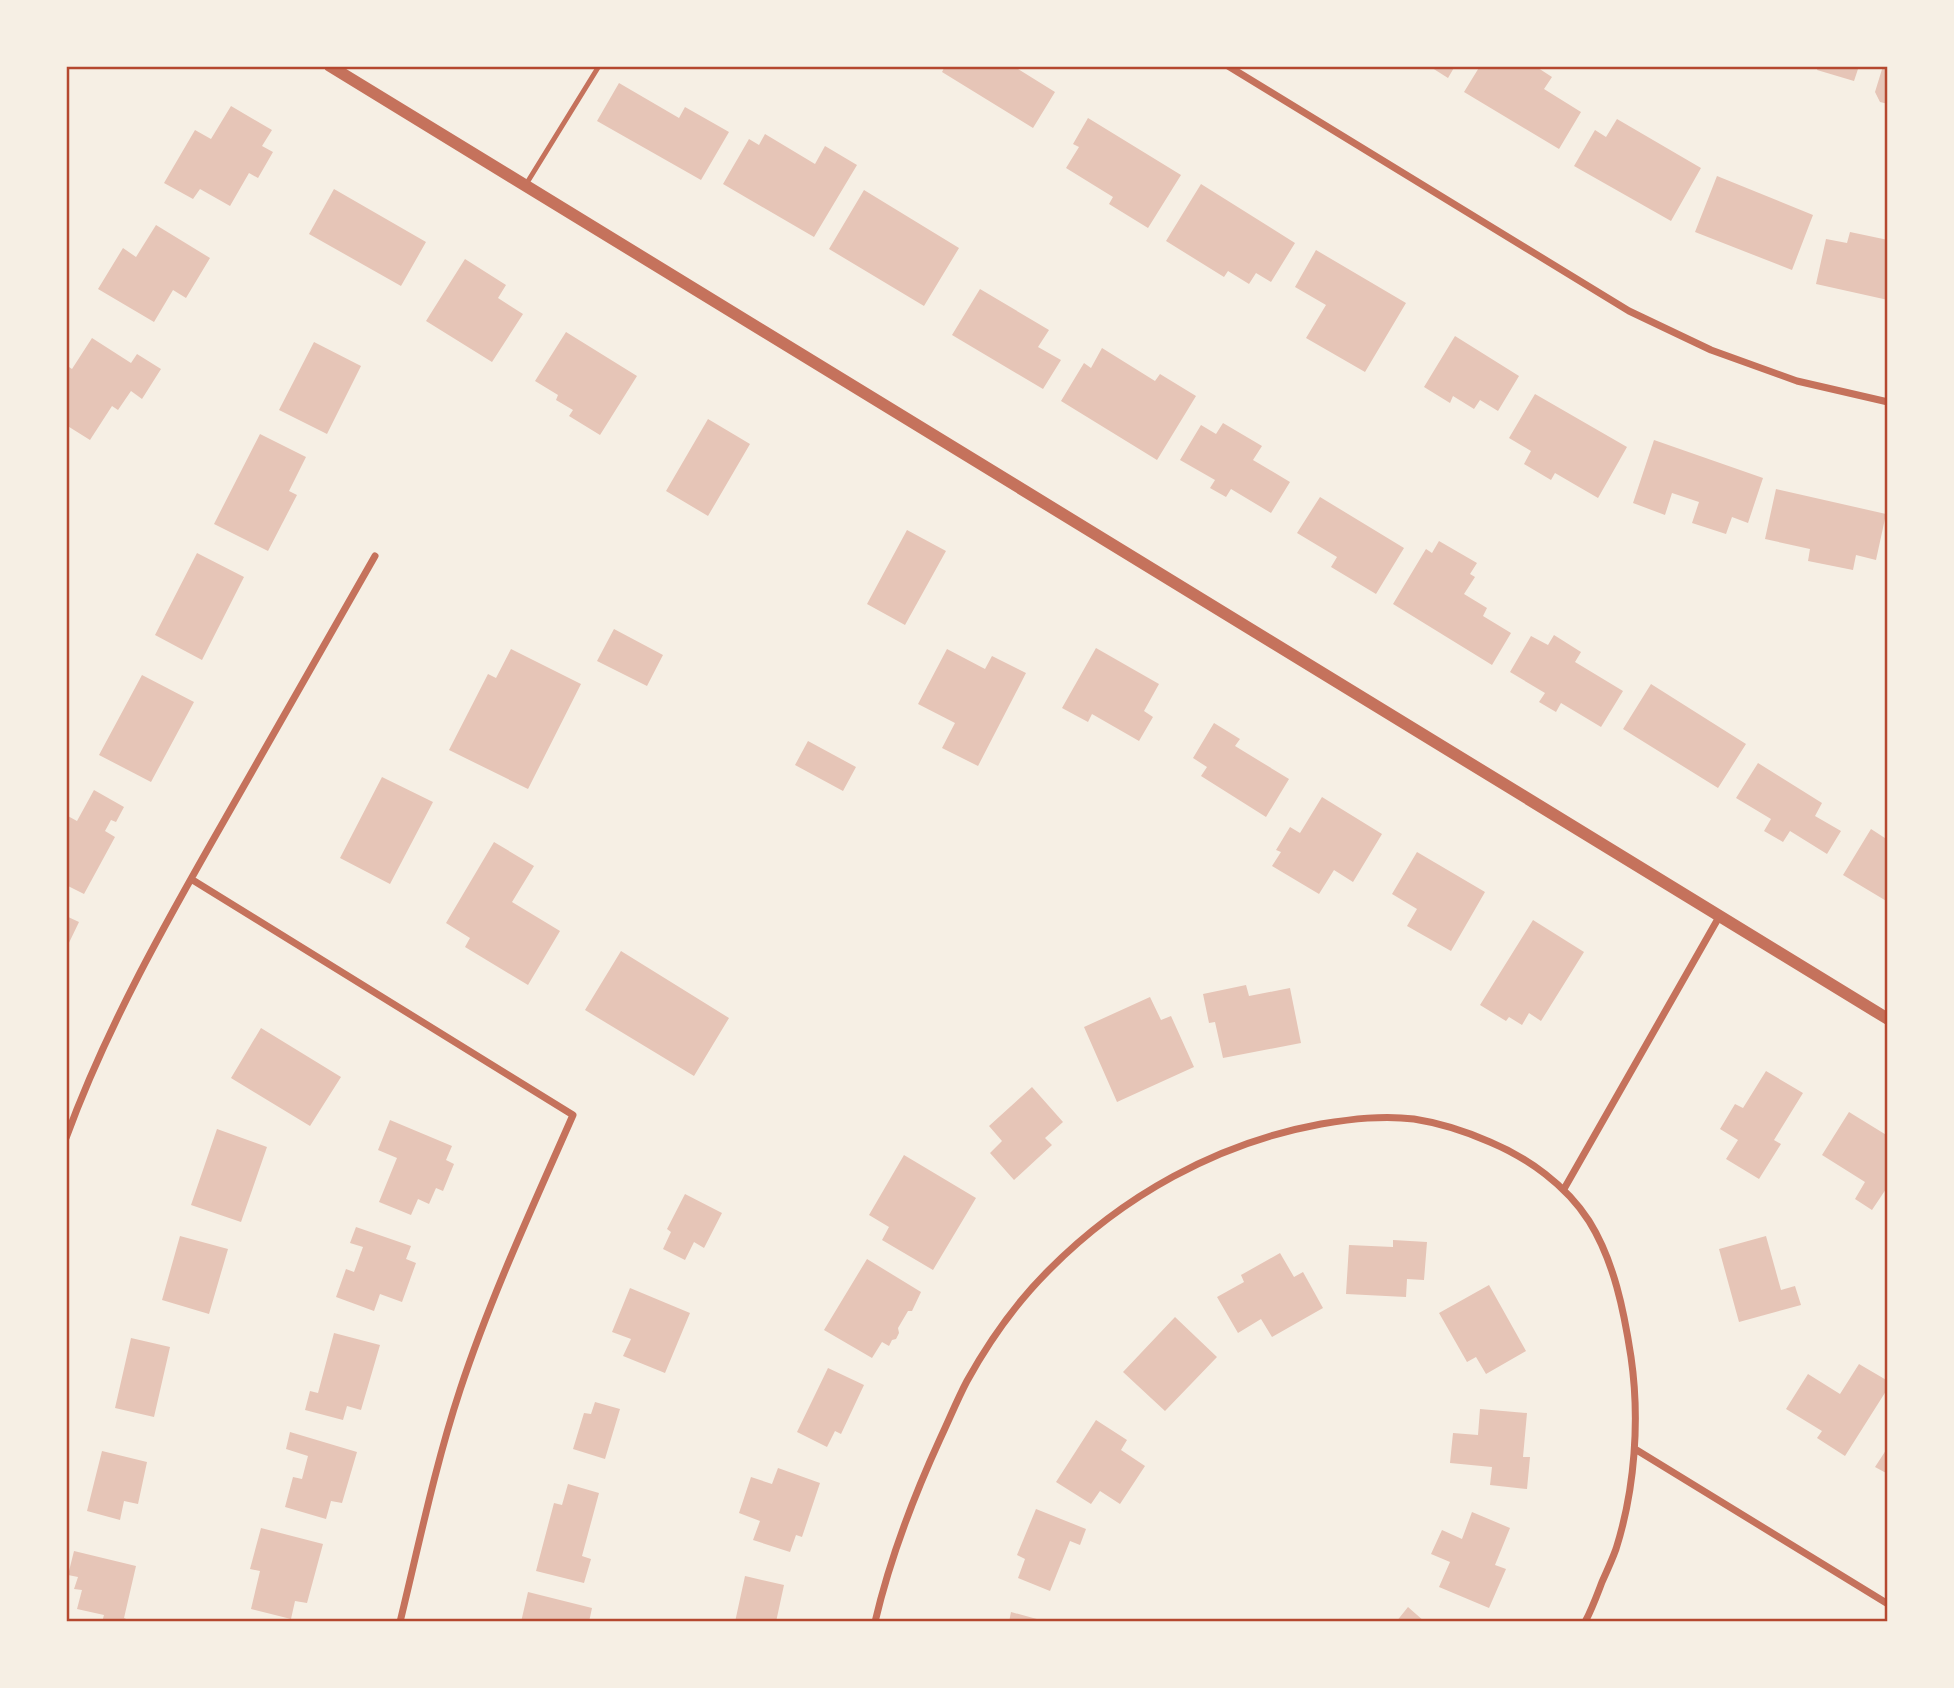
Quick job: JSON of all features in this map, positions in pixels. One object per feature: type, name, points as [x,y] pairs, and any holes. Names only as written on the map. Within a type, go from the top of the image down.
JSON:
[{"type":"street","points":[[330,66],[1888,1019]]},
{"type":"street","points":[[1228,66],[1629,311],[1711,350],[1797,381],[1888,401]]},
{"type":"street","points":[[66,1138],[85,1086],[124,1003],[191,879],[375,555]]},
{"type":"street","points":[[191,879],[573,1115],[491,1303],[459,1392],[400,1622]]},
{"type":"street","points":[[1564,1189],[1719,917]]},
{"type":"street","points":[[875,1622],[886,1576],[917,1489],[967,1381],[1000,1328],[1046,1273],[1090,1232],[1158,1184],[1223,1152],[1268,1137],[1290,1130],[1360,1118],[1412,1119],[1464,1130],[1511,1151],[1564,1189],[1589,1221],[1608,1260],[1626,1320],[1635,1381],[1634,1449],[1631,1481],[1616,1549],[1585,1622]]},
{"type":"street","points":[[1634,1449],[1888,1604]]},
{"type":"lane","points":[[525,186],[599,66]]},
{"type":"building","points":[[945,66],[1013,66],[1055,92],[1033,128],[942,72]]},
{"type":"building","points":[[1429,66],[1455,66],[1448,78]]},
{"type":"building","points":[[1480,66],[1535,66],[1552,77],[1544,89],[1581,112],[1559,149],[1464,92]]},
{"type":"building","points":[[1818,66],[1859,66],[1854,81],[1817,70]]},
{"type":"building","points":[[1883,66],[1888,66],[1888,104],[1880,102],[1875,92]]},
{"type":"building","points":[[619,83],[679,118],[685,107],[729,132],[701,180],[597,121]]},
{"type":"building","points":[[231,106],[272,130],[262,146],[273,152],[258,178],[249,173],[230,206],[200,189],[193,199],[164,183],[195,130],[211,139]]},
{"type":"building","points":[[1088,118],[1181,175],[1148,228],[1109,204],[1113,197],[1066,168],[1079,147],[1073,144]]},
{"type":"building","points":[[1617,119],[1701,168],[1671,221],[1574,166],[1595,130],[1606,137]]},
{"type":"building","points":[[765,134],[815,164],[825,146],[857,165],[814,237],[723,184],[749,139],[759,145]]},
{"type":"building","points":[[1717,176],[1813,215],[1792,270],[1695,232]]},
{"type":"building","points":[[1201,184],[1295,243],[1271,282],[1256,273],[1249,284],[1228,271],[1224,277],[1166,241]]},
{"type":"building","points":[[334,189],[426,242],[401,286],[309,234]]},
{"type":"building","points":[[864,190],[959,248],[924,306],[829,249]]},
{"type":"building","points":[[156,225],[210,258],[186,298],[173,290],[154,322],[98,289],[123,248],[136,257]]},
{"type":"building","points":[[1850,232],[1888,240],[1888,300],[1816,284],[1826,239],[1847,243]]},
{"type":"building","points":[[1316,250],[1406,303],[1365,372],[1306,338],[1326,305],[1295,287]]},
{"type":"building","points":[[465,259],[506,285],[498,298],[523,314],[492,362],[426,321]]},
{"type":"building","points":[[980,289],[1049,330],[1038,347],[1061,360],[1043,389],[952,335]]},
{"type":"building","points":[[566,332],[637,376],[600,435],[569,416],[573,410],[556,400],[558,395],[535,381]]},
{"type":"building","points":[[1455,336],[1519,376],[1498,411],[1480,400],[1474,409],[1453,396],[1450,403],[1424,387]]},
{"type":"building","points":[[92,338],[131,363],[137,354],[161,369],[142,399],[131,391],[118,410],[112,406],[90,440],[66,425],[66,365],[72,369]]},
{"type":"building","points":[[314,342],[361,366],[327,434],[279,410]]},
{"type":"building","points":[[1102,348],[1155,381],[1160,374],[1196,396],[1157,460],[1061,401],[1084,363],[1091,368]]},
{"type":"building","points":[[1535,394],[1627,447],[1598,498],[1555,473],[1551,480],[1524,464],[1531,451],[1509,438]]},
{"type":"building","points":[[708,419],[750,444],[708,516],[666,491]]},
{"type":"building","points":[[1223,423],[1262,446],[1253,460],[1290,482],[1271,513],[1231,489],[1226,497],[1210,488],[1215,480],[1180,460],[1201,425],[1216,434]]},
{"type":"building","points":[[260,434],[306,457],[289,491],[297,495],[268,551],[214,524]]},
{"type":"building","points":[[1654,440],[1763,478],[1748,523],[1732,517],[1726,534],[1692,523],[1699,502],[1672,493],[1665,515],[1633,503]]},
{"type":"building","points":[[1776,489],[1886,514],[1876,560],[1856,555],[1853,570],[1808,561],[1810,549],[1765,539]]},
{"type":"building","points":[[1320,497],[1404,548],[1376,594],[1331,567],[1337,557],[1297,533]]},
{"type":"building","points":[[907,530],[946,551],[905,625],[867,604]]},
{"type":"building","points":[[1439,541],[1477,563],[1470,574],[1475,577],[1464,594],[1487,608],[1483,616],[1511,633],[1492,665],[1393,604],[1426,549],[1432,553]]},
{"type":"building","points":[[197,553],[244,577],[202,660],[155,635]]},
{"type":"building","points":[[614,629],[663,655],[647,686],[597,661]]},
{"type":"building","points":[[1554,635],[1581,652],[1575,662],[1623,691],[1601,727],[1561,703],[1556,712],[1539,702],[1545,693],[1510,672],[1531,636],[1548,645]]},
{"type":"building","points":[[1096,648],[1159,684],[1144,711],[1153,717],[1139,741],[1092,714],[1088,722],[1062,708]]},
{"type":"building","points":[[511,649],[581,684],[528,789],[449,750],[488,674],[496,678]]},
{"type":"building","points":[[947,649],[985,669],[992,656],[1026,673],[978,766],[942,748],[955,723],[918,704]]},
{"type":"building","points":[[142,675],[194,702],[151,782],[99,755]]},
{"type":"building","points":[[1651,684],[1746,744],[1718,788],[1623,729]]},
{"type":"building","points":[[1214,723],[1240,739],[1235,746],[1289,779],[1266,817],[1201,776],[1207,767],[1193,758]]},
{"type":"building","points":[[808,741],[856,767],[843,791],[795,765]]},
{"type":"building","points":[[1758,763],[1822,803],[1815,816],[1841,831],[1827,854],[1790,831],[1783,842],[1764,831],[1771,819],[1736,798]]},
{"type":"building","points":[[382,777],[433,802],[390,884],[340,858]]},
{"type":"building","points":[[94,790],[124,807],[116,822],[111,820],[105,831],[115,837],[84,894],[66,885],[66,815],[77,821]]},
{"type":"building","points":[[1322,797],[1382,834],[1353,882],[1334,870],[1319,894],[1272,866],[1281,852],[1276,850],[1290,827],[1300,833]]},
{"type":"building","points":[[1871,829],[1888,840],[1888,902],[1843,875]]},
{"type":"building","points":[[494,842],[534,866],[512,902],[560,931],[528,985],[465,947],[470,938],[446,923]]},
{"type":"building","points":[[1417,852],[1485,892],[1451,951],[1407,926],[1417,909],[1392,894]]},
{"type":"building","points":[[66,916],[79,922],[66,949]]},
{"type":"building","points":[[1533,920],[1584,952],[1541,1021],[1529,1013],[1522,1025],[1509,1017],[1506,1021],[1480,1005]]},
{"type":"building","points":[[621,951],[729,1018],[694,1076],[585,1010]]},
{"type":"building","points":[[1246,985],[1249,996],[1290,988],[1301,1043],[1223,1058],[1215,1022],[1209,1023],[1203,994]]},
{"type":"building","points":[[1150,997],[1161,1020],[1171,1016],[1194,1067],[1117,1102],[1084,1027]]},
{"type":"building","points":[[261,1028],[341,1077],[310,1126],[231,1078]]},
{"type":"building","points":[[1766,1071],[1803,1093],[1774,1140],[1781,1144],[1759,1179],[1726,1159],[1738,1140],[1720,1129],[1735,1104],[1743,1108]]},
{"type":"building","points":[[1032,1087],[1063,1122],[1045,1138],[1052,1145],[1014,1180],[990,1153],[1002,1141],[989,1126]]},
{"type":"building","points":[[1849,1112],[1888,1136],[1888,1186],[1872,1210],[1855,1199],[1865,1182],[1822,1155]]},
{"type":"building","points":[[390,1120],[452,1146],[446,1160],[454,1164],[443,1191],[436,1188],[429,1204],[418,1199],[411,1215],[379,1202],[397,1158],[378,1150]]},
{"type":"building","points":[[217,1129],[267,1147],[241,1222],[191,1205]]},
{"type":"building","points":[[904,1155],[976,1198],[933,1270],[882,1240],[889,1227],[869,1215]]},
{"type":"building","points":[[685,1194],[722,1213],[704,1248],[694,1242],[685,1260],[663,1249],[671,1232],[667,1229]]},
{"type":"building","points":[[356,1227],[411,1246],[406,1259],[416,1263],[402,1302],[380,1294],[374,1311],[336,1297],[346,1269],[354,1272],[363,1247],[350,1243]]},
{"type":"building","points":[[180,1236],[228,1249],[209,1314],[162,1300]]},
{"type":"building","points":[[1766,1236],[1781,1290],[1795,1286],[1801,1305],[1739,1322],[1719,1249]]},
{"type":"building","points":[[1393,1240],[1427,1242],[1424,1280],[1407,1279],[1406,1297],[1346,1294],[1349,1245],[1393,1247]]},
{"type":"building","points":[[1280,1253],[1294,1277],[1303,1272],[1323,1308],[1272,1337],[1261,1319],[1238,1333],[1217,1297],[1244,1282],[1241,1275]]},
{"type":"building","points":[[867,1259],[921,1292],[912,1311],[908,1311],[898,1328],[896,1339],[892,1340],[889,1346],[882,1342],[872,1358],[824,1330]]},
{"type":"building","points":[[1489,1285],[1526,1351],[1486,1374],[1476,1357],[1467,1362],[1439,1313]]},
{"type":"building","points":[[630,1288],[690,1313],[665,1373],[623,1356],[631,1339],[612,1332]]},
{"type":"building","points":[[1175,1317],[1217,1357],[1165,1411],[1123,1372]]},
{"type":"building","points":[[334,1333],[380,1345],[361,1410],[347,1406],[343,1420],[305,1410],[310,1391],[318,1393]]},
{"type":"building","points":[[131,1338],[170,1347],[154,1417],[115,1408]]},
{"type":"building","points":[[1859,1364],[1888,1381],[1888,1388],[1845,1456],[1817,1438],[1822,1431],[1786,1409],[1808,1374],[1840,1394]]},
{"type":"building","points":[[828,1368],[864,1385],[841,1434],[835,1431],[827,1447],[797,1432]]},
{"type":"building","points":[[595,1402],[620,1409],[605,1459],[573,1449],[584,1413],[591,1414]]},
{"type":"building","points":[[1480,1409],[1527,1413],[1523,1457],[1530,1457],[1527,1489],[1490,1485],[1492,1467],[1450,1463],[1453,1433],[1478,1435]]},
{"type":"building","points":[[1096,1420],[1127,1440],[1121,1450],[1145,1466],[1120,1504],[1100,1491],[1091,1504],[1056,1482]]},
{"type":"building","points":[[290,1432],[357,1452],[342,1503],[331,1501],[326,1519],[285,1507],[293,1477],[302,1479],[308,1456],[286,1449]]},
{"type":"building","points":[[1888,1447],[1888,1474],[1875,1467]]},
{"type":"building","points":[[102,1451],[147,1462],[138,1504],[124,1501],[120,1520],[87,1511]]},
{"type":"building","points":[[778,1468],[820,1483],[802,1537],[796,1535],[790,1552],[753,1540],[760,1521],[739,1513],[751,1477],[772,1484]]},
{"type":"building","points":[[568,1484],[599,1493],[582,1556],[591,1559],[584,1583],[536,1571],[554,1503],[562,1505]]},
{"type":"building","points":[[1036,1509],[1086,1529],[1080,1545],[1070,1541],[1050,1591],[1018,1578],[1025,1559],[1017,1555]]},
{"type":"building","points":[[1472,1512],[1510,1528],[1495,1565],[1506,1569],[1489,1608],[1439,1587],[1450,1562],[1431,1554],[1442,1530],[1462,1539]]},
{"type":"building","points":[[261,1528],[323,1544],[307,1603],[295,1601],[291,1619],[251,1609],[260,1571],[250,1569]]},
{"type":"building","points":[[74,1551],[136,1566],[124,1618],[133,1622],[102,1622],[104,1615],[77,1609],[82,1590],[74,1589],[78,1577],[68,1575]]},
{"type":"building","points":[[745,1576],[784,1585],[776,1622],[735,1622]]},
{"type":"building","points":[[528,1592],[592,1608],[589,1622],[521,1622]]},
{"type":"building","points":[[1408,1607],[1425,1622],[1396,1622]]},
{"type":"building","points":[[1011,1612],[1044,1621],[1044,1622],[1009,1622]]}]
